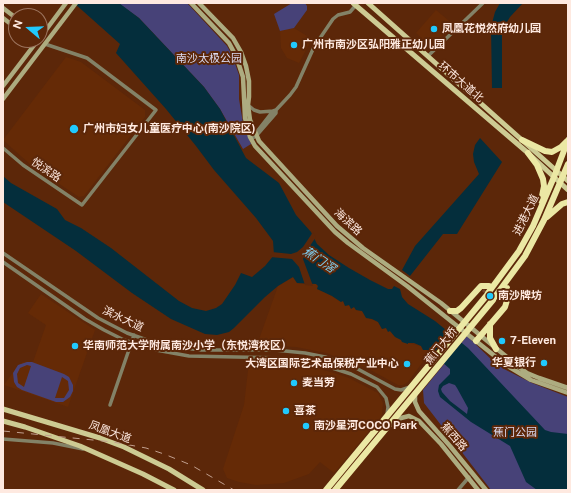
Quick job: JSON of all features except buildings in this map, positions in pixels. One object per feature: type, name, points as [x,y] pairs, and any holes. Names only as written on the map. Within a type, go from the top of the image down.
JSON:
[{"type":"highway","points":[[522,140],[545,151],[552,152],[561,148],[568,139]]},
{"type":"highway","name":"进港大道","points":[[487,292],[511,258],[519,250],[532,228],[557,170],[568,139]]},
{"type":"highway","points":[[528,153],[541,172],[543,179],[543,193],[537,216]]},
{"type":"highway","name":"进港大道","points":[[495,300],[525,256],[561,183],[566,179],[568,164]]},
{"type":"highway","points":[[544,220],[558,206],[568,202]]},
{"type":"highway","points":[[532,228],[536,230],[536,235]]},
{"type":"highway","points":[[450,311],[457,311],[461,308],[481,286],[487,292],[480,299],[477,313],[488,310],[495,300],[507,288],[518,271],[525,256]]},
{"type":"highway","points":[[478,339],[507,303],[507,288]]},
{"type":"highway","name":"蕉门大桥","points":[[417,384],[469,317],[477,313]]},
{"type":"highway","name":"蕉门大桥","points":[[417,384],[475,321],[477,313]]},
{"type":"highway","points":[[491,323],[490,338],[496,349]]},
{"type":"highway","points":[[337,489],[415,393],[417,384]]},
{"type":"highway","points":[[326,490],[384,420],[417,384]]},
{"type":"main road","name":"环市大道北","points":[[368,3],[566,179]]},
{"type":"main road","name":"环市大道北","points":[[355,4],[528,153],[568,190]]},
{"type":"main road","name":"凤凰大道","points":[[3,409],[100,438],[124,447],[169,469],[203,490]]},
{"type":"main road","points":[[3,421],[30,429],[93,452],[143,474],[174,490]]},
{"type":"street","points":[[48,27],[66,3]]},
{"type":"street","points":[[48,40],[76,3]]},
{"type":"street","name":"海滨路","points":[[191,3],[229,43],[236,56],[243,77],[244,118],[259,151],[335,232],[478,339],[496,349],[527,373],[568,388]]},
{"type":"street","name":"海滨路","points":[[199,3],[233,38],[241,52],[249,81],[248,105],[253,137],[337,226],[363,248],[450,311],[478,339]]},
{"type":"street","points":[[428,56],[483,3]]},
{"type":"street","points":[[248,105],[254,110],[260,112],[274,110],[287,99],[296,86],[314,47],[333,19],[338,15],[350,12],[355,4]]},
{"type":"street","name":"悦滨路","points":[[3,148],[23,165],[82,205],[156,110],[87,58],[48,45]]},
{"type":"street","points":[[3,86],[31,48]]},
{"type":"street","points":[[3,99],[42,48]]},
{"type":"street","points":[[253,137],[276,113],[274,110]]},
{"type":"street","name":"滨水大道","points":[[3,253],[98,318],[134,335],[158,343],[190,349],[275,350],[305,353],[335,360],[354,367],[394,389],[401,390],[417,384]]},
{"type":"street","name":"滨水大道","points":[[3,262],[94,325],[131,342],[156,350],[189,356],[284,358],[309,361],[332,367],[360,378],[381,390],[386,398],[388,407],[384,420]]},
{"type":"street","points":[[110,405],[134,335]]},
{"type":"street","points":[[478,339],[496,358],[518,373],[531,380],[568,393]]},
{"type":"street","name":"蕉西路","points":[[415,393],[415,402],[419,411],[486,490]]},
{"type":"street","points":[[391,422],[409,416],[419,421],[419,418],[424,416]]},
{"type":"street","name":"蕉西路","points":[[419,421],[441,444],[478,490]]},
{"type":"street","points":[[3,439],[53,443],[93,452]]},
{"type":"street","points":[[458,490],[472,473]]},
{"type":"shaded area","name":"凤凰花悦然府幼儿园","points":[[436,10],[454,25],[434,44],[427,43],[416,33]]},
{"type":"shaded area","name":"广州市南沙区弘阳雅正幼儿园","points":[[294,28],[312,39],[299,63],[287,58],[281,48],[280,31]]},
{"type":"shaded area","name":"广州市妇女儿童医疗中心(南沙院区)","points":[[66,57],[81,62],[145,110],[145,117],[84,196],[79,197],[32,166],[3,140]]},
{"type":"shaded area","points":[[293,277],[297,283],[318,285],[317,289],[327,293],[341,302],[343,301],[347,306],[349,305],[352,308],[354,307],[356,310],[362,311],[369,318],[378,322],[382,329],[386,328],[395,336],[408,343],[421,346],[430,352],[408,382],[403,385],[398,385],[365,367],[326,353],[296,347],[257,345],[278,286]]},
{"type":"shaded area","name":"华南师范大学附属南沙小学（东悦湾校区）","points":[[41,294],[95,330],[68,407],[4,385],[18,365],[23,362],[33,362],[46,325],[28,313]]},
{"type":"shaded area","name":"南沙星河COCO Park","points":[[249,362],[275,362],[303,365],[349,378],[378,393],[383,403],[382,414],[334,473],[320,462],[309,474],[284,483],[256,485],[227,478],[223,469],[244,405]]},
{"type":"green space","name":"南沙太极公园","points":[[118,3],[187,3],[227,46],[232,55],[239,75],[239,99],[243,123],[251,144],[243,149],[220,109],[204,87],[139,18]]},
{"type":"green space","points":[[292,3],[305,3],[307,10],[294,28],[280,31],[274,14]]},
{"type":"green space","name":"蕉门公园","points":[[467,336],[495,363],[504,369],[532,383],[568,397],[568,490],[491,490],[424,403],[423,390]]},
{"type":"green space","points":[[32,362],[69,377],[73,385],[73,391],[70,397],[63,402],[56,402],[17,387],[14,382],[13,373],[18,365]],"holes":[[[27,365],[31,366],[24,387],[18,383],[17,374],[20,368]],[[62,377],[68,381],[69,390],[64,398],[55,398]]]},
{"type":"water","name":"蕉门滘","points":[[74,3],[119,3],[139,18],[204,87],[220,109],[246,158],[279,183],[296,215],[311,232],[317,244],[329,255],[370,280],[388,289],[392,289],[394,286],[400,289],[402,297],[408,304],[435,321],[468,348],[545,430],[568,434],[568,490],[537,490],[526,482],[510,446],[471,422],[440,397],[438,391],[439,385],[450,374],[450,369],[428,350],[423,350],[421,346],[414,343],[408,344],[402,342],[390,331],[388,332],[386,328],[382,329],[378,322],[366,318],[362,311],[356,310],[354,307],[351,309],[349,305],[345,306],[343,301],[341,302],[317,289],[318,286],[316,284],[297,283],[293,277],[278,286],[265,297],[229,332],[217,335],[205,334],[171,319],[132,293],[76,251],[3,202],[3,176],[11,183],[57,209],[65,220],[81,228],[111,248],[179,301],[192,308],[206,311],[216,308],[222,304],[241,273],[252,277],[265,266],[274,255],[273,241],[256,218],[214,170],[166,109],[116,53],[120,44]],"holes":[[[449,383],[455,385],[468,408],[467,414],[450,401],[442,392],[441,389],[443,386]]]},
{"type":"water","points":[[500,3],[523,3],[510,17],[502,35],[502,88],[492,88],[491,27],[495,12]]},
{"type":"water","points":[[480,138],[502,162],[457,234],[443,234],[410,276],[402,270],[415,246],[479,174],[474,162],[473,154],[475,145]]},
{"type":"pier","points":[[313,232],[316,237],[305,253],[303,259],[313,286],[305,285],[299,267],[292,259],[270,257],[272,252],[291,254],[297,252],[303,247]]},
{"type":"pier","points":[[452,331],[463,341],[442,365],[431,356]]},
{"type":"railway","points":[[3,431],[113,442],[146,448],[191,465],[234,490]]},
{"type":"place","name":"凤凰花悦然府幼儿园","points":[[434,29]]},
{"type":"place","name":"广州市南沙区弘阳雅正幼儿园","points":[[294,45]]},
{"type":"place","name":"广州市妇女儿童医疗中心(南沙院区)","points":[[74,129]]},
{"type":"place","name":"南沙牌坊","points":[[490,296]]},
{"type":"place","name":"7-Eleven","points":[[502,341]]},
{"type":"place","name":"华南师范大学附属南沙小学（东悦湾校区）","points":[[75,346]]},
{"type":"place","name":"华夏银行","points":[[544,363]]},
{"type":"place","name":"大湾区国际艺术品保税产业中心","points":[[407,364]]},
{"type":"place","name":"麦当劳","points":[[294,383]]},
{"type":"place","name":"喜茶","points":[[286,411]]},
{"type":"place","name":"南沙星河COCO Park","points":[[306,426]]}]
